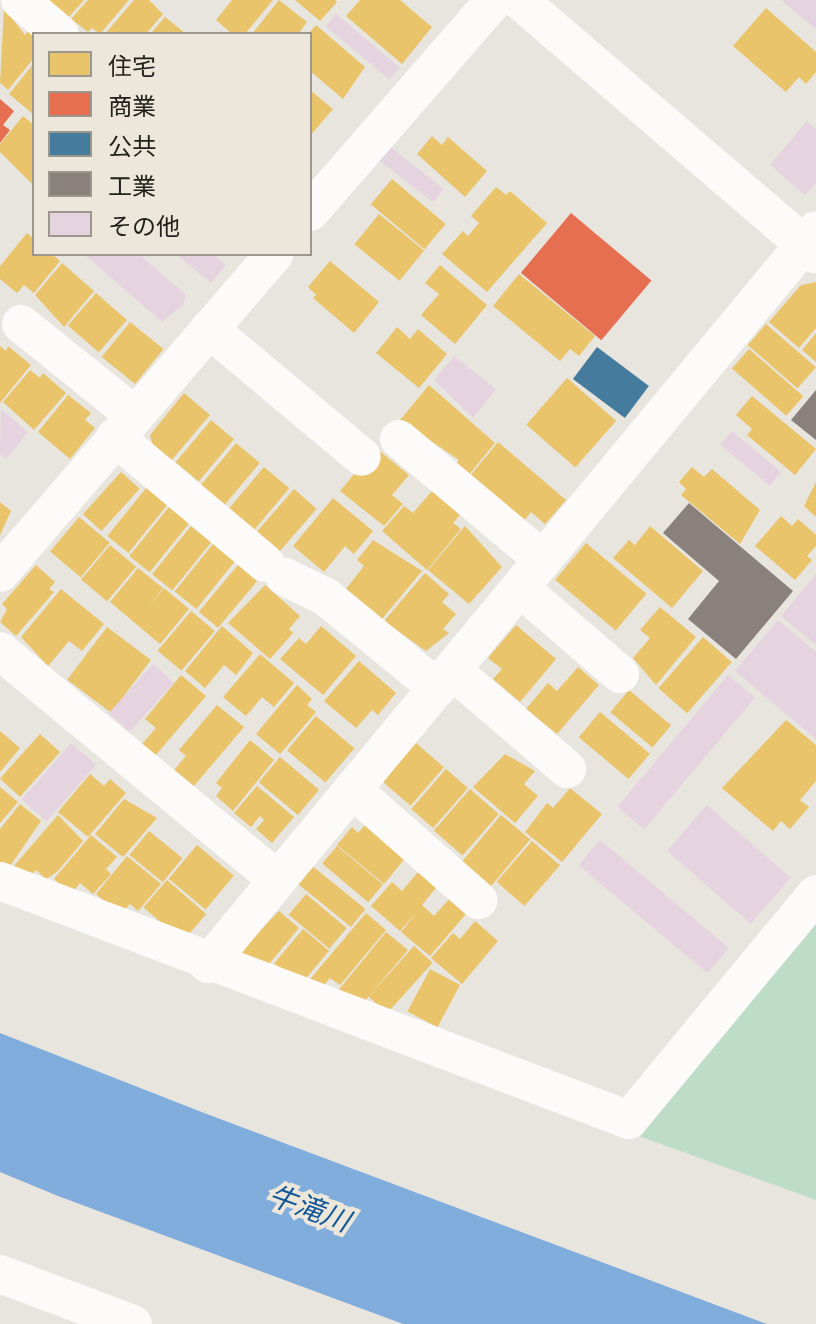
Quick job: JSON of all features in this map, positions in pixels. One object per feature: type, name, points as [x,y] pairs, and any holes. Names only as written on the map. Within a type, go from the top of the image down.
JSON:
[{"type":"street","points":[[20,0],[58,32]]},
{"type":"street","points":[[318,187],[494,0]]},
{"type":"street","points":[[208,964],[531,574],[812,243],[519,0]]},
{"type":"street","points":[[0,573],[272,256]]},
{"type":"street","points":[[21,324],[275,570],[326,597],[567,769]]},
{"type":"street","points":[[209,329],[362,457]]},
{"type":"street","points":[[399,439],[531,574],[620,674]]},
{"type":"street","points":[[0,651],[278,880]]},
{"type":"street","points":[[353,790],[478,900]]},
{"type":"street","points":[[0,881],[208,964],[629,1120],[816,894]]},
{"type":"street","points":[[0,1274],[133,1324]]},
{"type":"green space","points":[[816,924],[816,1200],[636,1135],[803,940]]},
{"type":"water","name":"牛滝川","points":[[0,1033],[767,1324],[403,1324],[58,1196],[0,1172]]},
{"type":"building: 住宅","points":[[48,0],[84,0],[69,17]]},
{"type":"building: 住宅","points":[[88,0],[129,0],[102,32],[92,28],[88,32],[71,19]]},
{"type":"building: 住宅","points":[[134,0],[149,0],[163,14],[148,32],[107,32]]},
{"type":"building: 住宅","points":[[232,0],[273,0],[247,32],[230,32],[216,20]]},
{"type":"building: 住宅","points":[[279,0],[307,22],[300,32],[254,32]]},
{"type":"building: 住宅","points":[[295,0],[335,0],[337,2],[320,21]]},
{"type":"building: 住宅","points":[[360,0],[400,0],[432,27],[402,64],[346,16]]},
{"type":"building: 住宅","points":[[4,8],[25,35],[29,30],[32,32],[32,60],[8,90],[0,83]]},
{"type":"building: 住宅","points":[[766,8],[816,52],[816,72],[806,84],[799,77],[786,92],[733,46]]},
{"type":"building: 住宅","points":[[165,17],[184,32],[152,32]]},
{"type":"building: 住宅","points":[[316,25],[365,67],[343,99],[312,73],[310,32]]},
{"type":"building: 住宅","points":[[32,65],[32,113],[9,94]]},
{"type":"building: 住宅","points":[[312,92],[333,109],[312,134]]},
{"type":"building: 住宅","points":[[23,116],[32,123],[32,184],[0,152],[0,144]]},
{"type":"building: 住宅","points":[[432,136],[442,145],[448,137],[487,171],[465,197],[417,154]]},
{"type":"building: 住宅","points":[[392,179],[446,224],[424,249],[371,204]]},
{"type":"building: 住宅","points":[[496,187],[506,195],[510,191],[547,223],[487,292],[442,254],[463,231],[468,236],[479,223],[471,216]]},
{"type":"building: 住宅","points":[[379,214],[424,251],[400,281],[354,244]]},
{"type":"building: 住宅","points":[[27,233],[32,237],[32,256],[54,256],[60,261],[34,293],[24,285],[17,293],[0,279],[0,266]]},
{"type":"building: 住宅","points":[[330,261],[379,302],[354,333],[313,298],[316,295],[308,287]]},
{"type":"building: 住宅","points":[[62,263],[94,291],[64,327],[35,295]]},
{"type":"building: 住宅","points":[[440,265],[487,305],[455,344],[421,315],[439,294],[425,283]]},
{"type":"building: 住宅","points":[[519,274],[595,336],[579,356],[570,349],[560,361],[493,306]]},
{"type":"building: 住宅","points":[[816,282],[816,328],[799,348],[769,322],[801,285]]},
{"type":"building: 住宅","points":[[96,293],[127,320],[99,352],[68,325]]},
{"type":"building: 住宅","points":[[130,322],[163,349],[135,384],[102,357]]},
{"type":"building: 住宅","points":[[766,324],[816,367],[797,388],[748,345]]},
{"type":"building: 住宅","points":[[397,327],[410,339],[418,329],[447,354],[419,388],[376,353]]},
{"type":"building: 住宅","points":[[816,333],[816,362],[802,350]]},
{"type":"building: 住宅","points":[[0,346],[6,351],[8,346],[31,365],[0,403]]},
{"type":"building: 住宅","points":[[749,349],[803,396],[786,416],[732,369]]},
{"type":"building: 住宅","points":[[30,370],[40,378],[43,373],[66,393],[34,430],[3,402]]},
{"type":"building: 住宅","points":[[567,378],[616,421],[575,467],[526,425]]},
{"type":"building: 住宅","points":[[429,385],[495,443],[467,477],[455,466],[459,460],[400,420]]},
{"type":"building: 住宅","points":[[184,393],[210,415],[170,462],[153,447],[150,435]]},
{"type":"building: 住宅","points":[[68,395],[91,413],[85,420],[95,428],[70,459],[38,432]]},
{"type":"building: 住宅","points":[[752,396],[816,449],[795,475],[747,435],[752,429],[736,415]]},
{"type":"building: 住宅","points":[[211,420],[234,439],[199,481],[176,462]]},
{"type":"building: 住宅","points":[[498,442],[566,500],[545,524],[531,512],[523,522],[469,477]]},
{"type":"building: 住宅","points":[[236,443],[260,463],[224,506],[200,486]]},
{"type":"building: 住宅","points":[[376,448],[409,475],[392,495],[403,504],[384,526],[340,491]]},
{"type":"building: 住宅","points":[[264,467],[289,488],[255,530],[229,508]]},
{"type":"building: 住宅","points":[[692,467],[704,477],[712,469],[760,510],[740,544],[681,495],[686,489],[679,482]]},
{"type":"building: 住宅","points":[[121,472],[140,489],[101,531],[83,514]]},
{"type":"building: 住宅","points":[[816,482],[816,517],[804,506]]},
{"type":"building: 住宅","points":[[147,487],[168,504],[128,553],[107,536]]},
{"type":"building: 住宅","points":[[294,489],[317,509],[279,552],[257,532]]},
{"type":"building: 住宅","points":[[432,491],[460,515],[453,523],[461,529],[427,570],[382,531],[404,506],[413,513]]},
{"type":"building: 住宅","points":[[333,498],[373,531],[354,554],[345,546],[324,572],[293,546]]},
{"type":"building: 住宅","points":[[0,502],[11,511],[0,535]]},
{"type":"building: 住宅","points":[[169,507],[189,523],[150,572],[129,556]]},
{"type":"building: 住宅","points":[[781,516],[792,526],[798,519],[816,535],[816,546],[807,556],[812,560],[795,580],[755,546]]},
{"type":"building: 住宅","points":[[79,517],[110,543],[81,577],[50,551]]},
{"type":"building: 住宅","points":[[191,526],[211,542],[172,591],[152,574]]},
{"type":"building: 住宅","points":[[465,526],[502,567],[469,604],[428,570]]},
{"type":"building: 住宅","points":[[650,526],[703,571],[672,608],[613,558],[629,540],[635,545]]},
{"type":"building: 住宅","points":[[373,540],[422,571],[382,619],[346,589],[364,566],[357,560]]},
{"type":"building: 住宅","points":[[586,543],[647,594],[616,631],[555,580]]},
{"type":"building: 住宅","points":[[213,544],[235,562],[196,609],[175,591]]},
{"type":"building: 住宅","points":[[110,545],[136,567],[107,601],[81,579]]},
{"type":"building: 住宅","points":[[36,565],[55,582],[49,589],[54,592],[16,636],[0,622],[7,609],[2,604]]},
{"type":"building: 住宅","points":[[238,565],[257,581],[218,628],[199,612]]},
{"type":"building: 住宅","points":[[138,568],[163,588],[148,608],[164,588],[189,609],[160,644],[110,602]]},
{"type":"building: 住宅","points":[[425,573],[449,594],[442,602],[456,614],[443,629],[449,633],[426,651],[384,621]]},
{"type":"building: 住宅","points":[[265,585],[300,616],[289,629],[293,633],[270,659],[228,623]]},
{"type":"building: 住宅","points":[[61,589],[104,624],[82,651],[69,641],[48,666],[21,637]]},
{"type":"building: 住宅","points":[[660,607],[696,637],[656,685],[633,658],[650,638],[640,630]]},
{"type":"building: 住宅","points":[[191,611],[215,631],[181,671],[158,651]]},
{"type":"building: 住宅","points":[[516,625],[556,659],[520,702],[493,679],[502,669],[488,658]]},
{"type":"building: 住宅","points":[[222,626],[253,653],[236,675],[224,665],[205,688],[185,671]]},
{"type":"building: 住宅","points":[[321,626],[356,656],[323,695],[280,659],[299,638],[306,644]]},
{"type":"building: 住宅","points":[[107,627],[151,660],[111,713],[67,680]]},
{"type":"building: 住宅","points":[[703,637],[732,662],[687,713],[658,688]]},
{"type":"building: 住宅","points":[[260,654],[294,683],[274,707],[262,697],[246,716],[223,697]]},
{"type":"building: 住宅","points":[[359,661],[396,693],[378,715],[372,710],[356,728],[324,701]]},
{"type":"building: 住宅","points":[[578,667],[599,685],[557,734],[526,709],[548,683],[557,691]]},
{"type":"building: 住宅","points":[[181,675],[206,696],[155,756],[142,744],[156,728],[145,719]]},
{"type":"building: 住宅","points":[[297,685],[312,699],[307,705],[316,712],[280,754],[256,734]]},
{"type":"building: 住宅","points":[[629,690],[671,725],[652,748],[610,712]]},
{"type":"building: 住宅","points":[[217,705],[244,727],[194,786],[174,770],[186,756],[179,750]]},
{"type":"building: 住宅","points":[[600,712],[650,754],[629,779],[579,737]]},
{"type":"building: 住宅","points":[[316,716],[354,748],[325,783],[287,750]]},
{"type":"building: 住宅","points":[[786,720],[816,745],[816,781],[800,800],[809,807],[790,829],[781,821],[773,831],[722,788]]},
{"type":"building: 住宅","points":[[0,731],[20,748],[0,772]]},
{"type":"building: 住宅","points":[[40,734],[60,752],[20,797],[0,778]]},
{"type":"building: 住宅","points":[[250,740],[274,760],[233,811],[216,796],[222,788],[216,783]]},
{"type":"building: 住宅","points":[[416,743],[444,767],[410,806],[383,781]]},
{"type":"building: 住宅","points":[[505,754],[535,771],[524,784],[538,796],[515,823],[473,787]]},
{"type":"building: 住宅","points":[[280,757],[319,790],[298,815],[259,782]]},
{"type":"building: 住宅","points":[[446,769],[468,788],[433,828],[411,809]]},
{"type":"building: 住宅","points":[[90,774],[104,786],[110,779],[126,793],[88,837],[58,812]]},
{"type":"building: 住宅","points":[[257,786],[294,817],[272,843],[256,829],[264,820],[260,816],[251,827],[234,813]]},
{"type":"building: 住宅","points":[[0,787],[18,802],[0,823]]},
{"type":"building: 住宅","points":[[570,788],[602,814],[562,862],[525,832],[547,803],[553,808]]},
{"type":"building: 住宅","points":[[470,789],[499,814],[463,855],[434,831]]},
{"type":"building: 住宅","points":[[124,799],[157,818],[123,857],[95,834]]},
{"type":"building: 住宅","points":[[20,804],[41,821],[8,869],[0,863],[0,829]]},
{"type":"building: 住宅","points":[[58,815],[83,841],[57,872],[46,879],[36,870],[27,879],[13,867]]},
{"type":"building: 住宅","points":[[501,815],[530,839],[490,887],[461,862]]},
{"type":"building: 住宅","points":[[366,824],[406,857],[384,884],[337,845],[352,827],[358,833]]},
{"type":"building: 住宅","points":[[149,831],[182,858],[163,882],[129,855]]},
{"type":"building: 住宅","points":[[91,835],[117,857],[106,869],[111,874],[93,894],[80,883],[71,894],[54,879]]},
{"type":"building: 住宅","points":[[532,841],[560,865],[524,906],[497,882]]},
{"type":"building: 住宅","points":[[197,845],[234,876],[205,910],[169,879]]},
{"type":"building: 住宅","points":[[337,846],[383,885],[368,902],[322,864]]},
{"type":"building: 住宅","points":[[127,856],[161,884],[138,911],[130,904],[120,915],[96,894]]},
{"type":"building: 住宅","points":[[311,865],[365,909],[351,927],[297,883]]},
{"type":"building: 住宅","points":[[418,872],[436,888],[422,905],[434,916],[449,899],[466,914],[430,956],[401,932],[419,910],[400,931],[371,906],[392,882],[402,891]]},
{"type":"building: 住宅","points":[[167,880],[206,914],[183,941],[143,907]]},
{"type":"building: 住宅","points":[[306,894],[347,928],[329,949],[289,915]]},
{"type":"building: 住宅","points":[[279,911],[299,928],[264,970],[240,951]]},
{"type":"building: 住宅","points":[[366,913],[386,930],[340,985],[330,978],[320,990],[305,985]]},
{"type":"building: 住宅","points":[[475,921],[498,941],[462,984],[431,958],[453,933],[460,939]]},
{"type":"building: 住宅","points":[[303,929],[329,951],[300,985],[274,963]]},
{"type":"building: 住宅","points":[[386,932],[408,950],[363,1003],[336,993]]},
{"type":"building: 住宅","points":[[414,946],[433,963],[387,1013],[368,997]]},
{"type":"building: 住宅","points":[[430,969],[460,985],[437,1027],[407,1011]]},
{"type":"building: 商業","points":[[0,99],[14,111],[3,125],[10,130],[0,143]]},
{"type":"building: 商業","points":[[571,213],[651,280],[601,340],[521,273]]},
{"type":"building: 公共","points":[[597,347],[649,386],[625,418],[573,379]]},
{"type":"building: 工業","points":[[816,390],[816,440],[791,420]]},
{"type":"building: 工業","points":[[689,503],[793,591],[736,659],[688,619],[719,581],[663,533]]},
{"type":"building: その他","points":[[781,0],[816,0],[816,29]]},
{"type":"building: その他","points":[[336,14],[400,67],[389,80],[326,26]]},
{"type":"building: その他","points":[[807,121],[816,129],[816,183],[805,195],[770,165]]},
{"type":"building: その他","points":[[390,147],[444,189],[433,202],[380,160]]},
{"type":"building: その他","points":[[86,256],[141,256],[186,295],[183,305],[162,322]]},
{"type":"building: その他","points":[[178,256],[215,256],[226,265],[211,283]]},
{"type":"building: その他","points":[[454,356],[496,389],[473,418],[434,380]]},
{"type":"building: その他","points":[[1,409],[28,432],[6,459],[0,454]]},
{"type":"building: その他","points":[[732,431],[781,472],[769,486],[720,445]]},
{"type":"building: その他","points":[[816,574],[816,645],[781,616]]},
{"type":"building: その他","points":[[778,620],[816,652],[816,739],[735,671]]},
{"type":"building: その他","points":[[153,664],[174,683],[130,732],[109,713]]},
{"type":"building: その他","points":[[728,675],[755,697],[644,829],[617,807]]},
{"type":"building: その他","points":[[71,743],[96,765],[47,821],[22,800]]},
{"type":"building: その他","points":[[707,805],[791,878],[751,924],[667,851]]},
{"type":"building: その他","points":[[600,840],[729,948],[707,973],[579,865]]}]
